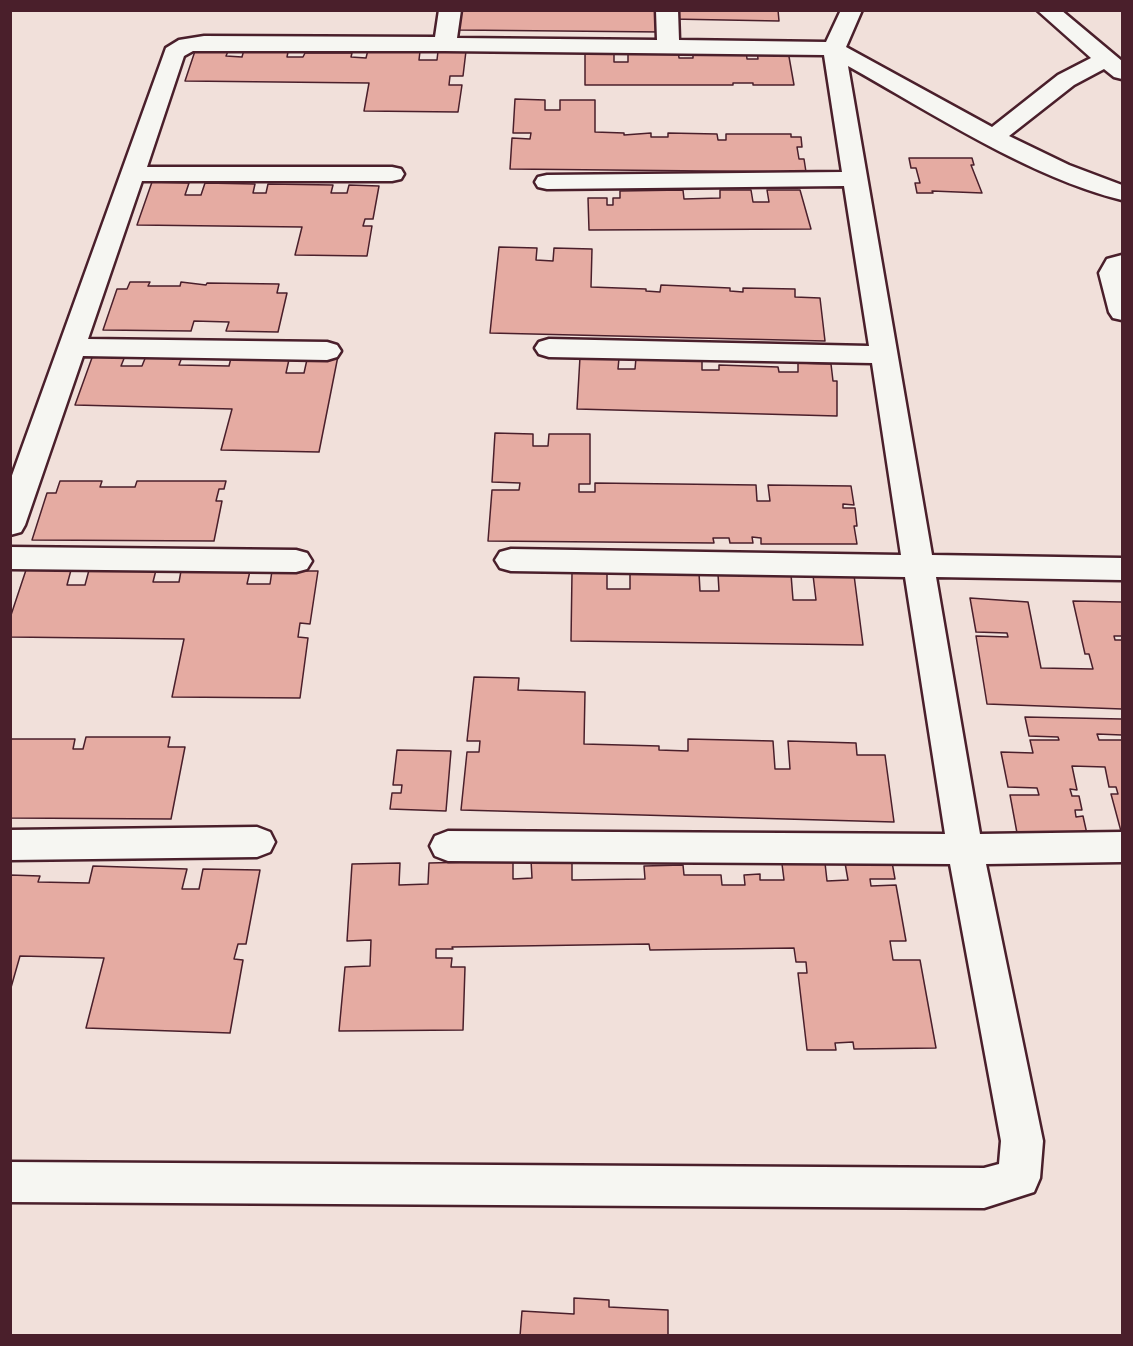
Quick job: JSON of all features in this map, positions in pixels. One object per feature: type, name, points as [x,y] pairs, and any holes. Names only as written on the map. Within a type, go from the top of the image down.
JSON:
[{"type":"street","points":[[445,44],[450,10]]},
{"type":"street","points":[[667,10],[668,46]]},
{"type":"street","points":[[1047,10],[1114,66]]},
{"type":"street","points":[[10,1182],[984,1188],[1019,1178],[1022,1141],[965,849],[856,179],[838,26]]},
{"type":"street","points":[[10,525],[174,53],[187,45],[204,43],[668,46],[838,26],[993,137],[1060,170],[1122,193]]},
{"type":"street","points":[[993,137],[1066,80],[1114,66]]},
{"type":"street","points":[[132,174],[392,174]]},
{"type":"street","points":[[547,182],[856,179]]},
{"type":"street","points":[[1122,262],[1116,264],[1112,273],[1122,312]]},
{"type":"street","points":[[72,347],[327,351]]},
{"type":"street","points":[[549,348],[885,355]]},
{"type":"street","points":[[10,558],[296,561]]},
{"type":"street","points":[[511,560],[918,564],[1122,569]]},
{"type":"street","points":[[10,845],[257,842]]},
{"type":"street","points":[[448,846],[965,849],[1122,847]]},
{"type":"building","points":[[460,10],[661,10],[662,32],[458,30]]},
{"type":"building","points":[[671,10],[778,10],[779,21],[671,19]]},
{"type":"building","points":[[245,46],[289,47],[287,57],[303,57],[305,53],[352,53],[351,57],[366,58],[368,50],[420,51],[419,60],[437,60],[438,51],[466,51],[463,76],[450,76],[449,85],[462,85],[458,112],[364,111],[369,83],[185,81],[196,48],[229,49],[226,56],[242,57]]},
{"type":"building","points":[[585,50],[614,50],[614,62],[628,62],[628,50],[678,50],[679,58],[693,58],[693,50],[746,50],[747,59],[758,59],[757,50],[788,51],[794,85],[733,83],[733,85],[585,85]]},
{"type":"building","points":[[515,99],[545,100],[545,110],[560,110],[560,100],[595,100],[595,132],[624,133],[624,135],[651,133],[651,137],[668,137],[668,133],[717,134],[718,140],[726,140],[726,134],[791,134],[791,137],[801,137],[802,147],[797,147],[799,159],[804,159],[806,172],[510,169],[512,138],[530,139],[531,133],[513,133]]},
{"type":"building","points":[[909,158],[972,158],[974,165],[971,165],[982,193],[932,191],[933,193],[917,193],[915,183],[920,183],[916,168],[911,168]]},
{"type":"building","points":[[152,182],[189,183],[185,195],[201,195],[205,183],[255,184],[253,193],[266,193],[268,184],[333,185],[331,193],[347,193],[349,185],[379,186],[373,219],[365,219],[363,226],[372,226],[367,256],[295,255],[302,227],[137,225]]},
{"type":"building","points":[[683,190],[684,199],[720,198],[720,190],[751,190],[753,202],[769,202],[767,190],[800,190],[811,229],[589,230],[588,198],[607,198],[607,205],[613,205],[613,198],[620,198],[620,191]]},
{"type":"building","points":[[499,247],[537,248],[536,260],[553,261],[554,248],[592,249],[591,287],[646,289],[646,291],[660,292],[661,285],[730,288],[730,291],[743,292],[743,288],[795,289],[795,297],[820,298],[825,341],[490,333]]},
{"type":"building","points":[[130,282],[150,282],[148,286],[180,286],[181,282],[206,285],[207,283],[279,284],[277,293],[287,293],[278,332],[226,331],[229,322],[194,321],[191,331],[103,330],[117,289],[127,289]]},
{"type":"building","points":[[232,354],[290,355],[286,373],[304,373],[308,355],[338,356],[319,452],[221,450],[232,409],[75,405],[93,355],[125,356],[121,366],[142,366],[146,356],[182,357],[179,365],[229,366]]},
{"type":"building","points":[[580,357],[619,358],[618,369],[635,369],[636,358],[702,360],[702,370],[719,370],[719,365],[778,367],[779,372],[798,372],[798,363],[831,364],[833,381],[837,381],[837,416],[577,409]]},
{"type":"building","points":[[495,433],[533,434],[533,446],[548,446],[549,434],[590,434],[590,484],[579,484],[579,492],[595,492],[595,483],[756,485],[757,501],[770,501],[768,485],[851,486],[854,505],[843,504],[843,508],[855,508],[857,526],[854,526],[857,544],[761,544],[761,538],[752,537],[753,543],[730,543],[729,538],[713,538],[714,543],[488,541],[492,490],[519,490],[520,483],[492,482]]},
{"type":"building","points":[[60,481],[102,481],[100,487],[135,487],[137,481],[226,481],[224,489],[219,489],[216,501],[222,501],[214,541],[32,540],[47,493],[56,493]]},
{"type":"building","points":[[26,570],[71,570],[67,585],[85,585],[89,570],[156,570],[153,582],[179,582],[181,571],[250,571],[247,584],[270,584],[272,571],[318,571],[310,624],[300,623],[298,637],[308,638],[300,698],[172,697],[184,639],[10,637],[10,618]]},
{"type":"building","points":[[572,573],[607,573],[607,589],[630,589],[630,573],[699,573],[700,591],[719,591],[718,574],[791,574],[793,600],[816,600],[813,575],[854,575],[863,645],[571,641]]},
{"type":"building","points":[[970,598],[1028,602],[1041,668],[1093,669],[1089,654],[1085,654],[1073,601],[1122,602],[1122,636],[1114,636],[1115,640],[1122,640],[1122,709],[987,704],[976,636],[1008,637],[1007,633],[976,632]]},
{"type":"building","points":[[474,677],[519,678],[518,690],[585,692],[584,744],[659,746],[659,750],[688,751],[688,739],[773,741],[775,769],[790,769],[788,741],[856,743],[857,755],[885,755],[894,822],[461,810],[467,752],[479,752],[480,741],[467,741]]},
{"type":"building","points":[[1025,717],[1122,719],[1122,735],[1097,734],[1099,740],[1122,740],[1122,835],[1111,794],[1118,794],[1116,787],[1109,787],[1105,767],[1072,766],[1077,790],[1070,789],[1072,796],[1079,796],[1082,810],[1075,810],[1076,817],[1083,816],[1087,834],[1017,833],[1010,795],[1039,795],[1037,788],[1008,787],[1001,752],[1033,753],[1030,740],[1059,740],[1058,737],[1029,736]]},
{"type":"building","points":[[86,737],[170,737],[168,747],[185,747],[171,819],[10,818],[10,739],[75,739],[73,749],[83,749]]},
{"type":"building","points":[[397,750],[451,751],[446,811],[390,809],[392,793],[401,793],[402,785],[393,785]]},
{"type":"building","points":[[572,859],[572,880],[645,879],[644,866],[683,865],[684,875],[721,875],[722,885],[745,885],[744,875],[760,874],[760,880],[784,880],[782,864],[825,863],[827,881],[848,880],[845,863],[892,862],[895,879],[870,879],[871,886],[896,885],[906,941],[890,941],[893,960],[920,960],[936,1048],[854,1049],[853,1042],[835,1043],[836,1050],[807,1050],[798,973],[807,973],[806,962],[796,962],[794,948],[650,950],[649,944],[436,949],[436,958],[452,958],[451,967],[465,967],[463,1030],[339,1031],[345,967],[370,966],[371,940],[347,941],[352,864],[400,863],[399,885],[428,884],[429,863],[513,861],[513,879],[532,878],[531,860]]},
{"type":"building","points":[[93,866],[187,869],[182,889],[199,889],[203,869],[260,870],[246,944],[238,944],[234,959],[243,960],[230,1033],[86,1028],[104,958],[20,956],[10,991],[10,875],[40,876],[38,882],[89,883]]},
{"type":"building","points":[[574,1298],[609,1300],[609,1307],[668,1310],[668,1336],[520,1336],[522,1311],[574,1314]]}]
